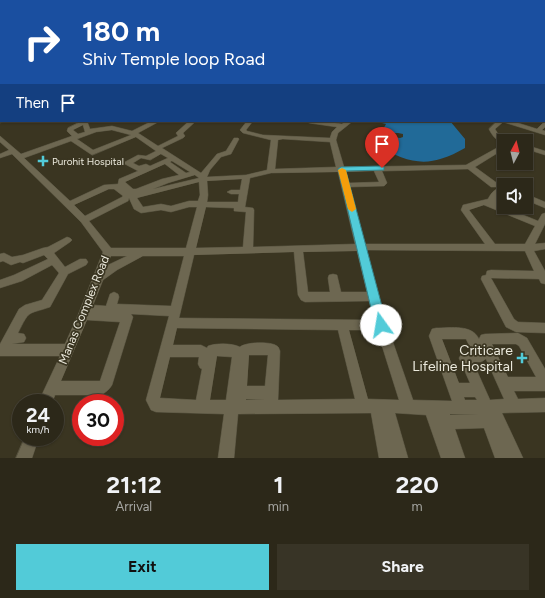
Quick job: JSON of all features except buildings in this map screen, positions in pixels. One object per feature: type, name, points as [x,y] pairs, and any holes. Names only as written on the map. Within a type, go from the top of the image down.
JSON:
[{"type":"street","points":[[88,132],[85,122],[71,128],[70,131],[74,137],[92,153],[135,134],[155,122]]},
{"type":"street","points":[[170,158],[140,169],[128,162],[140,156],[147,158],[181,137],[182,136],[179,133],[192,122]]},
{"type":"street","points":[[249,122],[243,130],[245,132],[263,137],[333,140]]},
{"type":"street","points":[[316,122],[342,126]]},
{"type":"street","points":[[348,122],[334,134],[333,140],[346,185],[381,325],[408,407]]},
{"type":"street","points":[[497,136],[492,132],[493,128],[500,122]]},
{"type":"street","points":[[511,122],[525,124],[542,131],[545,123]]},
{"type":"street","points":[[0,156],[16,154],[88,132],[112,128],[135,134],[170,158],[201,176]]},
{"type":"street","name":"Manas Complex Road","points":[[0,138],[84,220],[108,252],[85,312],[49,394]]},
{"type":"street","points":[[271,171],[275,138]]},
{"type":"street","points":[[236,139],[229,153],[219,155],[201,176],[133,197],[137,208],[141,210],[161,207],[171,209],[190,204],[202,207],[250,210],[248,250]]},
{"type":"street","points":[[533,149],[545,153]]},
{"type":"street","points":[[219,181],[246,179],[271,171],[468,166],[473,165],[497,150]]},
{"type":"street","points":[[170,158],[122,181],[121,183],[131,191],[137,192],[184,175],[246,179]]},
{"type":"street","points":[[170,158],[184,175]]},
{"type":"street","points":[[468,166],[494,185]]},
{"type":"street","points":[[346,185],[383,183],[377,169]]},
{"type":"street","points":[[201,176],[204,195],[202,207],[189,252],[176,311],[152,400],[156,405],[199,407],[232,407],[271,400]]},
{"type":"street","points":[[202,207],[242,205],[246,179]]},
{"type":"street","points":[[68,205],[107,187],[116,186],[127,195],[125,199],[84,220]]},
{"type":"street","points":[[231,192],[244,192]]},
{"type":"street","points":[[497,193],[492,199],[497,202]]},
{"type":"street","points":[[533,200],[545,204]]},
{"type":"street","points":[[493,248],[465,210],[466,207],[488,202],[542,221]]},
{"type":"street","points":[[525,214],[542,221]]},
{"type":"street","points":[[528,248],[542,221]]},
{"type":"street","points":[[0,284],[18,278],[51,256],[68,240]]},
{"type":"street","points":[[108,252],[189,252],[362,248],[528,248],[545,246]]},
{"type":"street","points":[[528,248],[543,278],[488,277],[510,323],[516,327],[545,328]]},
{"type":"street","points":[[298,249],[303,295],[305,297],[374,296]]},
{"type":"street","points":[[0,258],[4,257],[11,261],[21,258],[23,259],[46,250],[64,272]]},
{"type":"street","points":[[99,276],[113,266],[143,252]]},
{"type":"street","points":[[2,350],[15,338],[23,312],[29,308],[46,304],[62,279],[64,272],[83,262]]},
{"type":"street","points":[[333,278],[336,297]]},
{"type":"street","points":[[114,297],[110,306],[112,309],[176,311]]},
{"type":"street","points":[[85,312],[104,310]]},
{"type":"street","points":[[51,388],[101,388],[104,385],[127,317],[85,312]]},
{"type":"street","points":[[172,323],[381,325]]},
{"type":"street","points":[[342,324],[375,406],[400,458]]},
{"type":"street","points":[[461,407],[435,336],[436,333],[468,334],[472,337],[480,356],[465,358],[478,390],[515,458]]},
{"type":"street","points":[[504,384],[545,383],[523,342],[518,338],[485,338],[484,341],[504,384],[514,405]]},
{"type":"street","points":[[222,458],[232,407],[240,392],[243,352],[246,349],[272,349],[274,351],[271,400]]},
{"type":"street","points":[[2,350],[68,350]]},
{"type":"street","points":[[199,407],[212,350],[236,351],[238,354],[226,458]]},
{"type":"street","points":[[166,351],[200,351],[205,355],[199,407]]},
{"type":"street","points":[[455,390],[478,390]]},
{"type":"street","points":[[240,392],[271,400],[408,407],[488,421]]},
{"type":"street","points":[[439,413],[461,407],[545,405]]},
{"type":"street","points":[[375,406],[387,458]]},
{"type":"street","points":[[486,406],[488,421],[503,458]]},
{"type":"street","points":[[439,413],[448,458]]},
{"type":"street","points":[[439,413],[457,458]]},
{"type":"street","points":[[24,458],[29,446]]},
{"type":"water","points":[[451,122],[465,139],[465,148],[440,159],[420,162],[410,160],[375,145],[377,139],[385,140],[385,136],[403,137],[403,134],[398,133],[381,133],[386,124],[382,123]]},
{"type":"slow traffic","points":[[342,170],[352,209]]},
{"type":"place","name":"Purohit Hospital","points":[[43,161]]},
{"type":"place","name":"Criticare Lifeline Hospital","points":[[522,358]]},
{"type":"route","points":[[381,325],[341,169],[382,168]]}]
